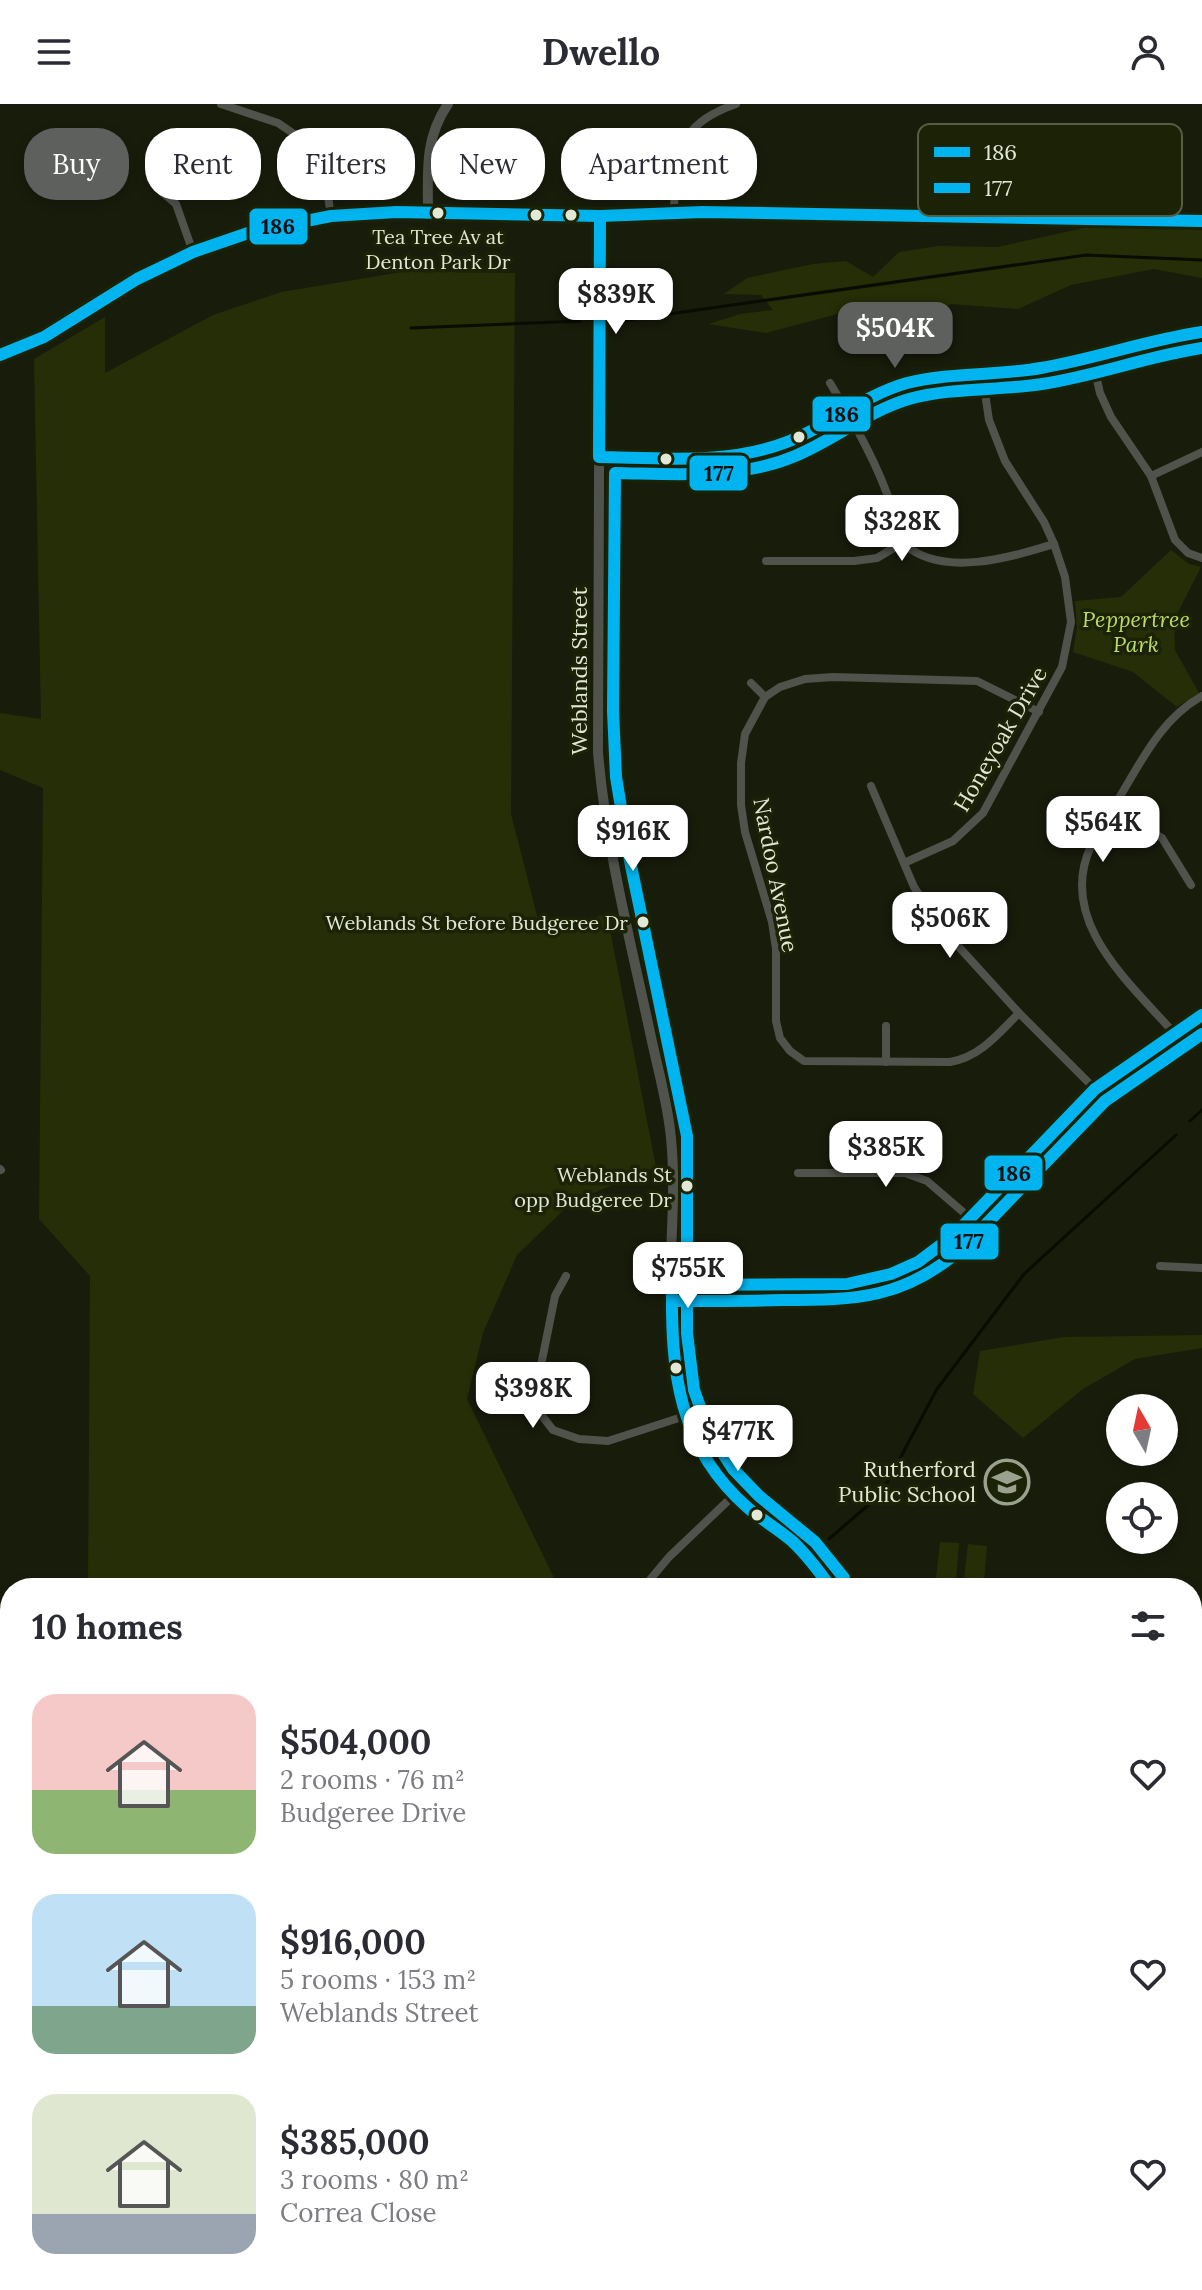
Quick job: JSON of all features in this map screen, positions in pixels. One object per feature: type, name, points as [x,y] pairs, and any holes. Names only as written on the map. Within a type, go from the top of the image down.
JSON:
[{"type":"main road","points":[[0,355],[44,337],[137,279],[193,252],[251,232],[331,216],[428,212],[600,216],[674,212],[1202,221]]},
{"type":"street","points":[[221,104],[285,128]]},
{"type":"street","points":[[428,212],[429,151],[437,121],[448,104]]},
{"type":"street","points":[[674,212],[674,171],[678,151],[687,134],[701,120],[736,104]]},
{"type":"street","points":[[171,200],[176,204],[193,252]]},
{"type":"street","points":[[329,200],[331,216]]},
{"type":"street","name":"Weblands Street","points":[[600,216],[597,711],[600,779],[613,859],[670,1129],[671,1356],[685,1416],[707,1460],[734,1495],[796,1545],[823,1578]]},
{"type":"street","points":[[599,457],[744,454],[786,443],[904,385],[949,375],[1035,369],[1202,332]]},
{"type":"street","points":[[1092,358],[1100,393],[1111,417],[1151,476],[1175,540],[1188,553],[1202,558]]},
{"type":"street","name":"Honeyoak Drive","points":[[904,863],[953,841],[983,813],[1062,667],[1071,622],[1065,577],[1054,544],[1044,522],[1005,461],[989,420],[982,373]]},
{"type":"street","points":[[830,383],[878,471],[902,543],[922,557],[961,563],[1007,559],[1054,544]]},
{"type":"street","points":[[1151,476],[1202,452]]},
{"type":"street","points":[[766,561],[877,558],[902,543]]},
{"type":"street","points":[[751,683],[765,697],[780,687],[805,679],[977,681],[1039,712]]},
{"type":"street","points":[[1174,1033],[1103,952],[1087,918],[1082,883],[1090,848],[1152,741],[1187,705],[1202,696]]},
{"type":"street","name":"Nardoo Avenue","points":[[765,697],[745,734],[741,805],[745,832],[772,922],[776,949],[776,1021],[780,1038],[790,1051],[804,1061],[965,1060],[980,1052],[1019,1013]]},
{"type":"street","points":[[871,786],[914,887],[938,924],[1019,1013],[1095,1089]]},
{"type":"street","points":[[1112,810],[1162,838],[1191,885]]},
{"type":"street","points":[[672,1285],[847,1284],[890,1275],[924,1259],[940,1248],[1095,1089],[1202,1015]]},
{"type":"street","points":[[886,1026],[886,1062]]},
{"type":"street","points":[[798,1173],[905,1173],[927,1181],[970,1218]]},
{"type":"street","points":[[1160,1266],[1202,1268]]},
{"type":"street","points":[[566,1276],[555,1296],[536,1390],[539,1412],[553,1430],[579,1439],[608,1441],[685,1416]]},
{"type":"street","points":[[651,1578],[734,1495]]},
{"type":"green space","points":[[1098,225],[1202,228],[1202,278],[1154,269],[1071,285],[1018,309],[951,304],[919,322],[889,324],[845,312],[766,333],[708,324],[740,314],[773,310],[761,295],[724,294],[747,278],[813,264],[846,261],[873,277],[899,252],[938,246],[997,247]]},
{"type":"green space","points":[[408,271],[515,273],[511,814],[541,931],[607,914],[656,1167],[572,1202],[517,1255],[483,1333],[467,1399],[554,1578],[88,1578],[90,1276],[39,1219],[43,788],[0,770],[0,713],[41,719],[34,359],[105,317],[105,373],[213,315],[281,292]]},
{"type":"green space","name":"Peppertree Park","points":[[1171,550],[1189,564],[1201,567],[1174,620],[1175,650],[1199,693],[1177,707],[1133,672],[1073,652],[1077,628],[1075,601],[1121,597]]},
{"type":"green space","points":[[1202,1335],[1202,1348],[1135,1359],[1083,1389],[1023,1438],[973,1394],[980,1351],[1064,1337]]},
{"type":"green space","points":[[940,1542],[959,1543],[956,1578],[936,1578]]},
{"type":"green space","points":[[968,1544],[987,1546],[984,1578],[964,1578]]},
{"type":"waterway","points":[[620,321],[1086,255],[1202,260]]},
{"type":"waterway","points":[[411,328],[580,321]]},
{"type":"waterway","points":[[1190,1121],[1202,1110]]},
{"type":"waterway","points":[[829,1539],[881,1494],[937,1389],[1024,1274],[1176,1135]]},
{"type":"transit line","name":"186","points":[[0,355],[44,337],[137,279],[193,252],[251,232],[331,216],[396,212],[600,216],[702,212],[918,216]]},
{"type":"transit line","name":"186","points":[[600,216],[599,457],[670,459],[741,454],[787,442],[876,395],[907,383],[1041,368],[1202,332]]},
{"type":"transit line","name":"186","points":[[924,216],[1202,221]]},
{"type":"transit line","name":"177","points":[[844,1578],[815,1542],[759,1496],[733,1469],[709,1432],[694,1390],[687,1333],[687,1136],[629,856],[616,777],[613,711],[615,473],[706,474],[752,469],[795,456],[879,411],[909,399],[1042,384],[1202,348]]},
{"type":"transit line","name":"186","points":[[824,1578],[797,1546],[748,1508],[706,1460],[683,1406],[677,1378],[672,1285],[847,1284],[891,1274],[918,1262],[954,1235],[1095,1089],[1202,1015]]},
{"type":"transit line","name":"177","points":[[672,1301],[857,1297],[900,1287],[921,1277],[964,1247],[1105,1101],[1202,1034]]},
{"type":"place","name":"Tea Tree Av at Denton Park Dr","points":[[438,213]]},
{"type":"place","name":"Weblands St before Budgeree Dr","points":[[643,922]]},
{"type":"place","name":"Weblands St opp Budgeree Dr","points":[[687,1186]]},
{"type":"place","name":"Rutherford Public School","points":[[1007,1482]]}]
